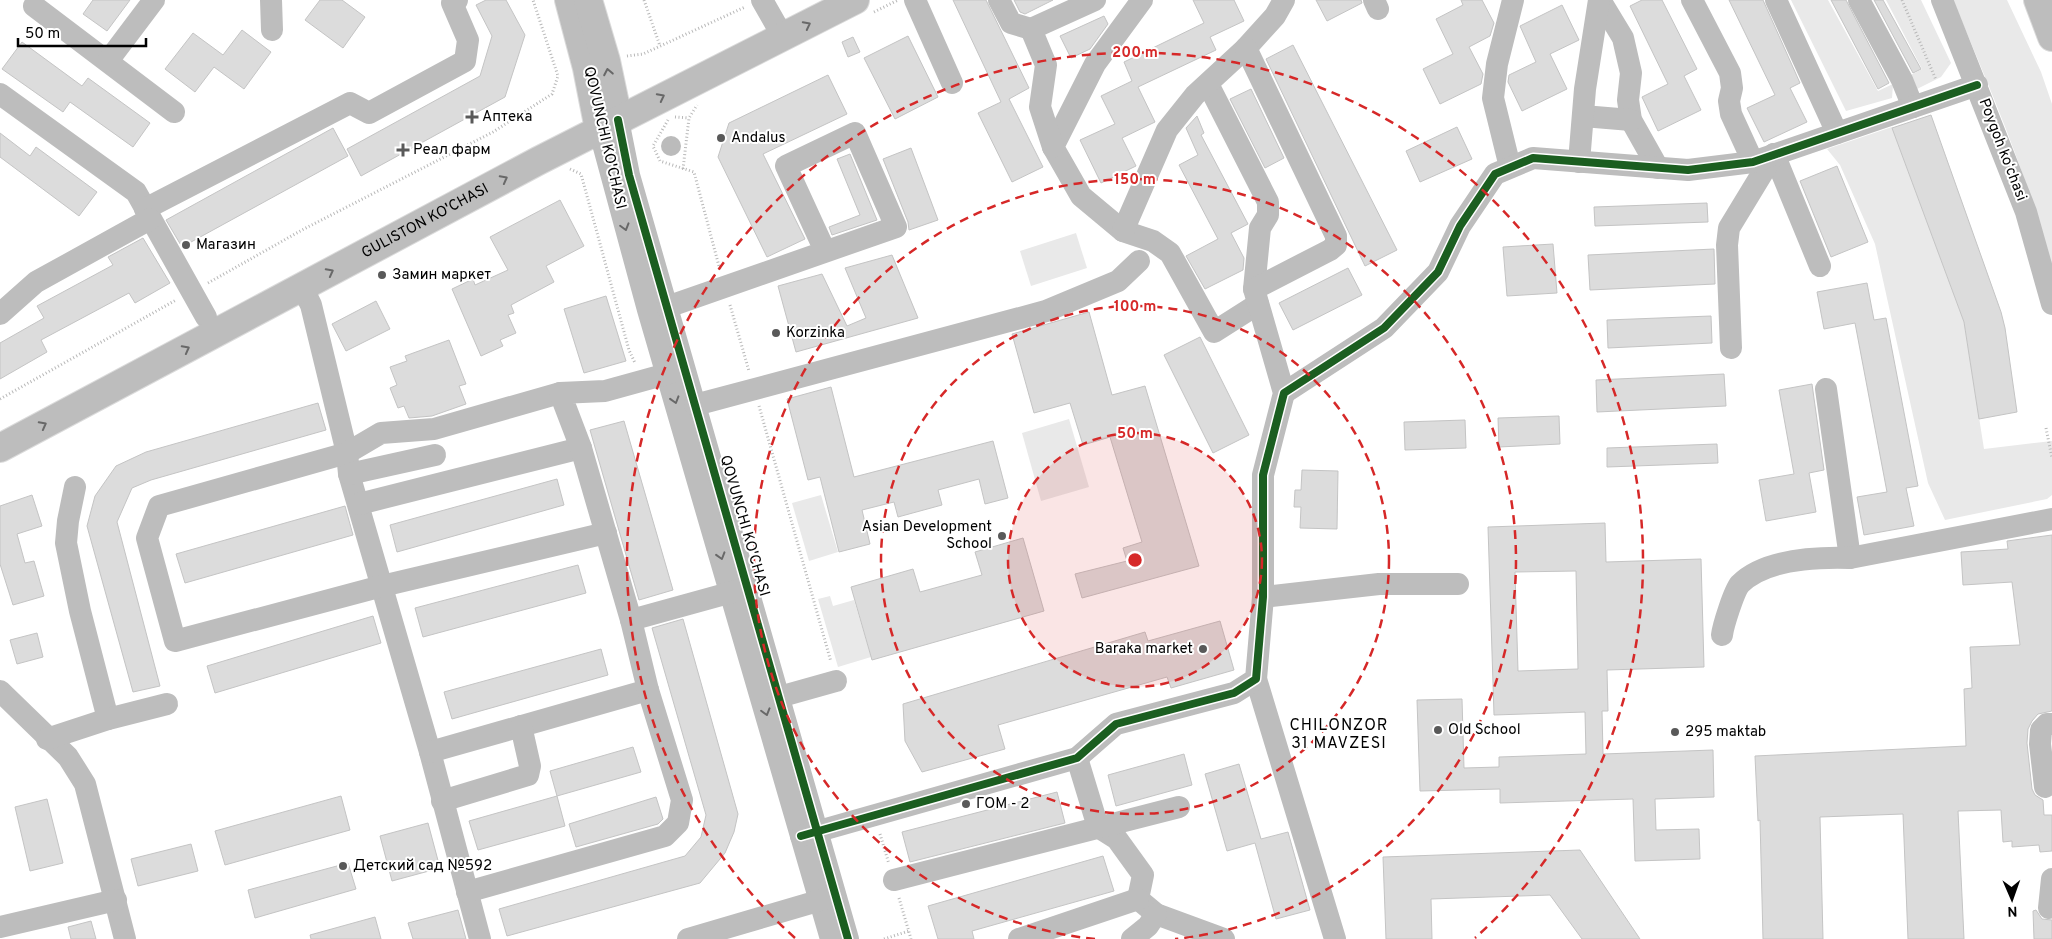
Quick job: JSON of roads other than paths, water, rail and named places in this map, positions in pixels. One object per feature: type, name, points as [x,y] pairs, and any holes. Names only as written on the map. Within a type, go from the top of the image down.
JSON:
[{"type":"main road","name":"QOVUNCHI KO'CHASI","points":[[569,0],[607,115]]},
{"type":"main road","name":"QOVUNCHI KO'CHASI","points":[[588,0],[606,61],[607,115]]},
{"type":"main road","name":"GULISTON KO'CHASI","points":[[0,448],[302,287],[607,115],[768,15],[816,0]]},
{"type":"main road","points":[[2038,0],[2052,37]]},
{"type":"main road","name":"GULISTON KO'CHASI","points":[[768,15],[864,6]]},
{"type":"main road","name":"GULISTON KO'CHASI","points":[[0,428],[206,317],[607,115]]},
{"type":"street","points":[[108,62],[154,0]]},
{"type":"street","points":[[271,0],[272,30]]},
{"type":"street","points":[[0,314],[36,282],[148,214],[350,103],[369,113],[464,61],[468,40],[452,3],[457,0]]},
{"type":"street","points":[[915,0],[952,83]]},
{"type":"street","points":[[999,0],[1011,23],[1031,29],[1095,0]]},
{"type":"street","points":[[1053,147],[1095,64],[1142,0]]},
{"type":"street","points":[[1123,231],[1167,130],[1195,95],[1246,48],[1275,16],[1284,0]]},
{"type":"street","points":[[1510,167],[1493,98],[1497,64],[1513,0]]},
{"type":"street","points":[[1579,162],[1585,89],[1599,0]]},
{"type":"street","points":[[1599,0],[1623,38],[1631,73],[1628,100],[1631,120],[1658,168]]},
{"type":"street","points":[[1692,0],[1730,73],[1732,88],[1729,101],[1731,114],[1763,158],[1820,266]]},
{"type":"street","points":[[1776,0],[1837,133]]},
{"type":"street","points":[[1860,0],[1902,80],[1913,107]]},
{"type":"street","name":"Poygoh koʻchasi","points":[[1942,0],[2026,212],[2052,304]]},
{"type":"street","points":[[33,2],[174,112]]},
{"type":"street","points":[[1031,29],[1046,65],[1040,108],[1053,147],[1081,196],[1123,231],[1153,241],[1170,253],[1214,332],[1256,296],[1336,245],[1336,236],[1246,48]]},
{"type":"street","points":[[1208,84],[1268,202],[1268,215],[1260,228],[1256,296],[1284,393],[1263,476],[1263,597],[1256,679],[1335,939]]},
{"type":"street","points":[[1284,393],[1384,328],[1438,272],[1460,226],[1495,174],[1510,167],[1533,158],[1688,170],[1763,158],[1977,85]]},
{"type":"street","points":[[0,94],[136,192],[206,317]]},
{"type":"street","name":"QOVUNCHI KO'CHASI","points":[[607,115],[628,168],[667,307],[676,372],[695,405],[740,590],[779,697],[809,834]]},
{"type":"street","name":"QOVUNCHI KO'CHASI","points":[[607,115],[676,372],[809,834],[828,898],[848,939]]},
{"type":"street","points":[[1583,116],[1631,120]]},
{"type":"street","points":[[667,307],[896,227],[855,133],[786,166],[826,251]]},
{"type":"street","points":[[1731,348],[1727,245],[1729,228],[1763,158]]},
{"type":"street","points":[[695,405],[1046,311],[1118,281],[1139,261]]},
{"type":"street","points":[[302,287],[312,305],[348,464],[430,752],[480,939]]},
{"type":"street","points":[[348,464],[381,433],[434,429],[560,393],[605,390],[676,372]]},
{"type":"street","points":[[1826,389],[1850,558]]},
{"type":"street","points":[[467,892],[665,836],[678,823],[682,800],[648,690],[631,620],[581,448],[560,393]]},
{"type":"street","points":[[359,504],[581,448]]},
{"type":"street","points":[[435,455],[348,464],[159,506],[147,538],[175,642],[382,586],[606,533]]},
{"type":"street","points":[[75,487],[66,543],[80,611],[108,719]]},
{"type":"street","points":[[1722,635],[1738,586],[1758,570],[1818,557],[1850,558],[2052,519]]},
{"type":"street","points":[[1263,597],[1379,584],[1458,584]]},
{"type":"street","points":[[631,620],[740,590]]},
{"type":"street","points":[[809,834],[1077,758],[1116,724],[1234,693],[1256,679]]},
{"type":"street","points":[[779,697],[836,681]]},
{"type":"street","points":[[430,752],[648,690]]},
{"type":"street","points":[[0,691],[47,739],[68,757],[85,784],[125,939]]},
{"type":"street","points":[[47,739],[108,719],[166,704]]},
{"type":"street","points":[[2046,787],[2040,744],[2041,730],[2047,724],[2052,724]]},
{"type":"street","points":[[442,801],[528,776],[529,760],[521,726]]},
{"type":"street","points":[[1077,758],[1098,827],[1117,838],[1142,875],[1138,899]]},
{"type":"street","points":[[894,880],[1178,807]]},
{"type":"street","points":[[2049,908],[2052,879]]},
{"type":"street","points":[[688,939],[828,898]]},
{"type":"street","name":"QOVUNCHI KO'CHASI","points":[[828,898],[830,939]]},
{"type":"street","points":[[1138,899],[1156,914],[1224,939]]},
{"type":"street","points":[[1019,939],[1138,899]]},
{"type":"street","points":[[0,927],[116,900]]},
{"type":"street","points":[[1132,939],[1148,926],[1156,914]]},
{"type":"place","name":"Аптека","points":[[472,117]]},
{"type":"place","name":"Andalus","points":[[721,138]]},
{"type":"place","name":"Реал фарм","points":[[403,150]]},
{"type":"place","name":"Магазин","points":[[186,245]]},
{"type":"place","name":"Замин маркет","points":[[382,275]]},
{"type":"place","name":"Korzinka","points":[[776,333]]},
{"type":"place","name":"Asian Development School","points":[[1002,536]]},
{"type":"place","name":"Baraka market","points":[[1203,649]]},
{"type":"place","name":"Old School","points":[[1438,730]]},
{"type":"place","name":"295 maktab","points":[[1675,732]]},
{"type":"place","name":"ГОМ - 2","points":[[966,804]]},
{"type":"place","name":"Детcкий сад №592","points":[[343,866]]},
{"type":"district","name":"CHILONZOR 31 MAVZESI","points":[[1339,735]]}]
